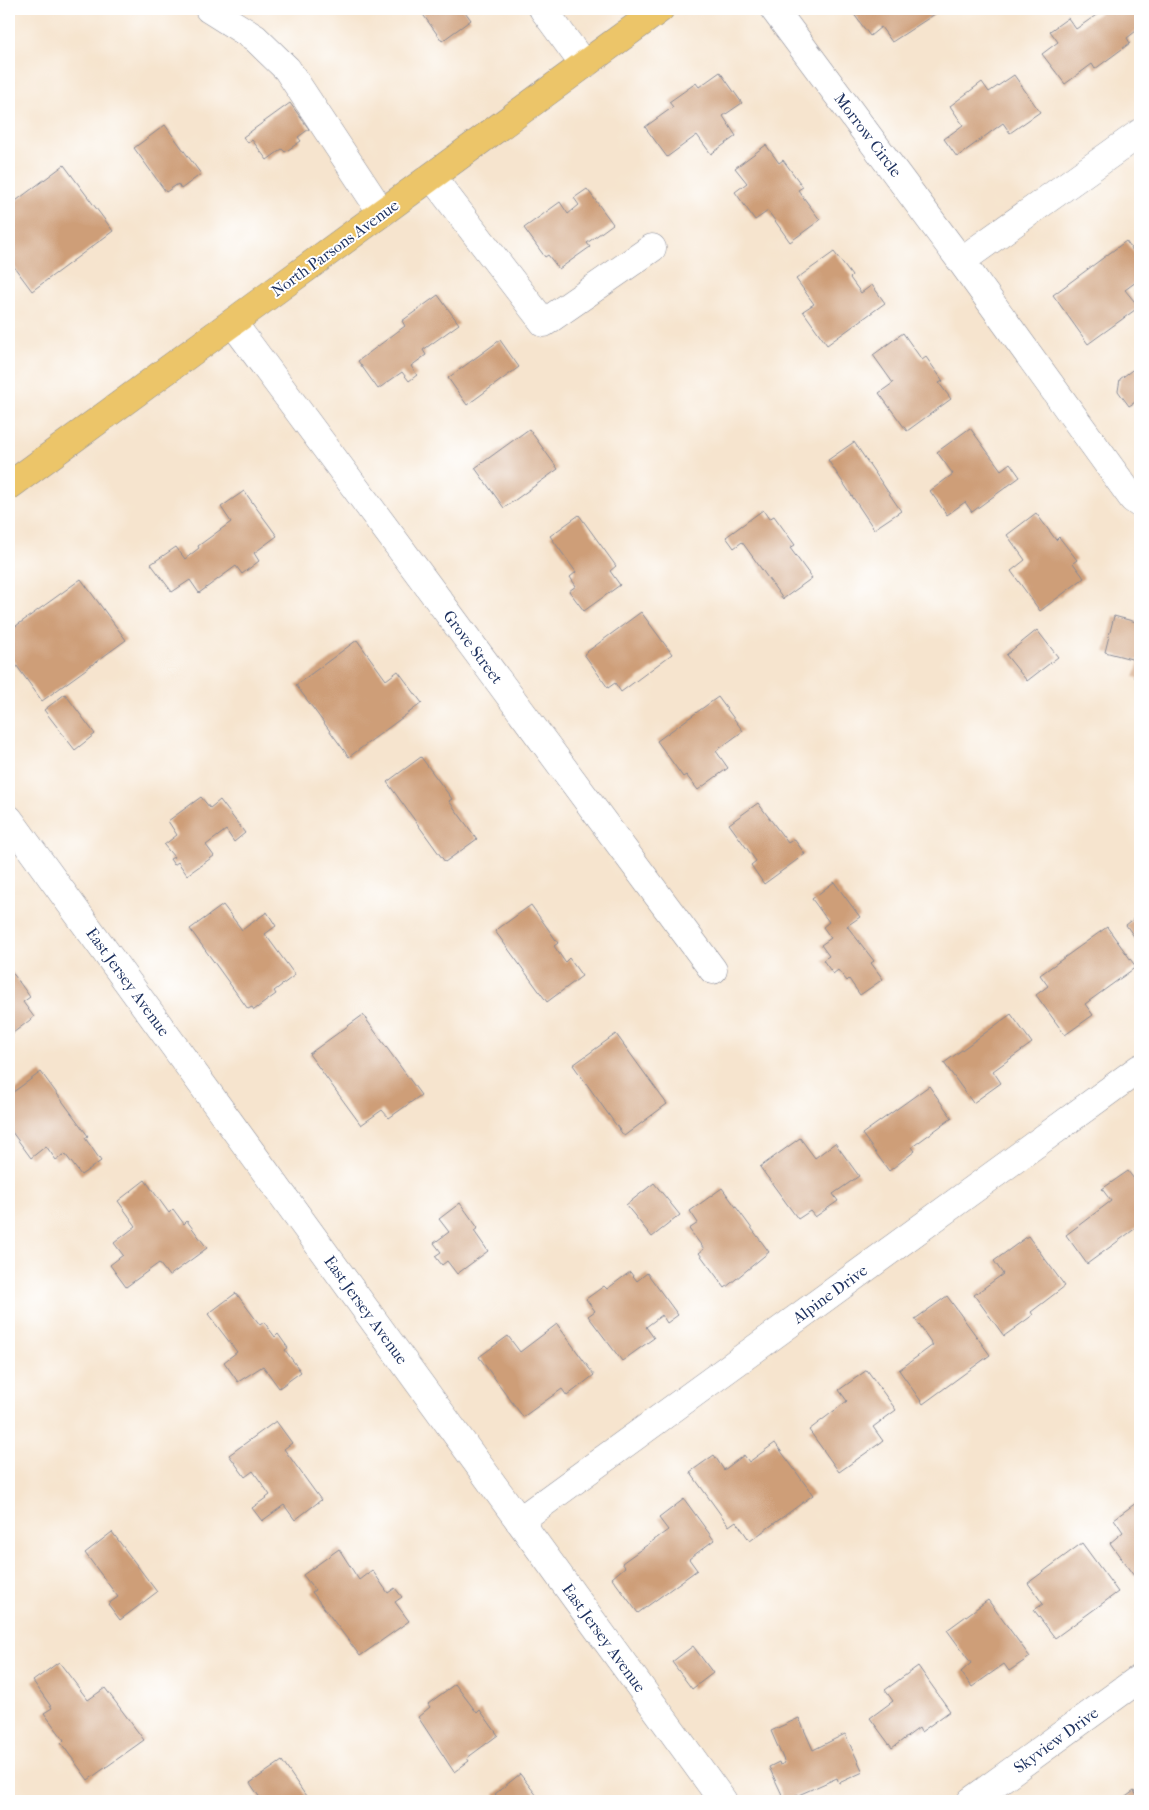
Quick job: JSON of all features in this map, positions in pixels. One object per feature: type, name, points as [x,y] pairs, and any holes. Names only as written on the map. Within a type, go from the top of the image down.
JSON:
[{"type":"main road","name":"North Parsons Avenue","points":[[9,486],[660,9]]},
{"type":"street","points":[[209,9],[255,38],[287,69],[382,213]]},
{"type":"street","points":[[543,9],[584,65]]},
{"type":"street","name":"Morrow Circle","points":[[774,9],[962,261],[1133,499],[1140,504]]},
{"type":"street","points":[[962,261],[1140,133]]},
{"type":"street","points":[[432,177],[544,323],[652,248]]},
{"type":"street","name":"Grove Street","points":[[233,323],[713,970]]},
{"type":"street","name":"East Jersey Avenue","points":[[9,819],[723,1801]]},
{"type":"street","name":"Alpine Drive","points":[[519,1521],[1140,1068]]},
{"type":"street","name":"Skyview Drive","points":[[971,1801],[1140,1678]]},
{"type":"building","points":[[419,9],[463,9],[471,20],[442,41]]},
{"type":"building","points":[[850,9],[931,9],[935,14],[892,42],[881,27],[870,36]]},
{"type":"building","points":[[1105,9],[1132,9],[1140,19],[1140,28],[1127,38],[1130,43],[1095,69],[1092,64],[1065,84],[1042,54],[1058,42],[1050,31],[1068,18],[1076,29]]},
{"type":"building","points":[[720,72],[742,103],[723,116],[736,136],[711,154],[697,135],[667,157],[645,127],[673,107],[669,102],[696,83],[699,87]]},
{"type":"building","points":[[1014,75],[1040,112],[1010,133],[1003,123],[957,157],[944,139],[963,125],[950,106],[982,82],[989,92]]},
{"type":"building","points":[[290,103],[309,129],[298,137],[301,141],[285,152],[282,149],[267,160],[252,140],[248,143],[243,137]]},
{"type":"building","points":[[165,125],[201,174],[181,189],[178,184],[166,192],[134,148]]},
{"type":"building","points":[[766,145],[779,163],[783,160],[803,187],[798,190],[820,220],[790,242],[768,211],[755,220],[735,192],[747,183],[735,168]]},
{"type":"building","points":[[64,165],[113,231],[32,291],[9,260],[9,206]]},
{"type":"building","points":[[587,189],[613,224],[587,243],[590,247],[559,269],[548,255],[545,257],[524,228],[560,202],[568,214],[579,205],[574,198]]},
{"type":"building","points":[[1126,241],[1140,261],[1140,279],[1125,290],[1139,307],[1088,344],[1053,295]]},
{"type":"building","points":[[834,252],[852,276],[850,278],[861,293],[872,285],[885,303],[827,345],[803,311],[814,304],[796,279]]},
{"type":"building","points":[[438,295],[459,324],[423,350],[426,355],[411,366],[417,375],[409,381],[402,372],[378,389],[358,361],[405,326],[402,321]]},
{"type":"building","points":[[903,333],[922,360],[926,357],[943,381],[939,383],[951,399],[907,431],[879,393],[893,383],[873,355]]},
{"type":"building","points":[[500,340],[519,367],[467,405],[448,378]]},
{"type":"building","points":[[1135,368],[1140,375],[1140,399],[1129,406],[1118,391],[1120,379]]},
{"type":"building","points":[[970,428],[1001,470],[1010,463],[1020,477],[972,512],[965,502],[947,515],[930,491],[953,474],[937,452]]},
{"type":"building","points":[[529,429],[558,469],[504,508],[475,468]]},
{"type":"building","points":[[854,442],[901,511],[874,529],[828,460]]},
{"type":"building","points":[[244,491],[277,536],[254,553],[259,561],[242,574],[236,566],[199,593],[190,580],[172,592],[151,564],[176,547],[185,559],[199,548],[198,546],[231,522],[221,507]]},
{"type":"building","points":[[763,510],[769,519],[774,516],[795,545],[790,548],[812,578],[783,599],[742,542],[734,548],[726,537]]},
{"type":"building","points":[[1036,513],[1056,540],[1059,537],[1077,560],[1073,563],[1084,578],[1040,611],[1011,571],[1025,560],[1007,535]]},
{"type":"building","points":[[579,515],[616,566],[610,571],[620,585],[584,611],[569,591],[576,586],[570,577],[576,572],[550,536]]},
{"type":"building","points":[[81,579],[126,640],[42,701],[9,655],[9,631]]},
{"type":"building","points":[[641,612],[672,654],[621,692],[615,683],[608,688],[584,654]]},
{"type":"building","points":[[1114,616],[1140,623],[1140,679],[1134,677],[1139,661],[1105,652]]},
{"type":"building","points":[[1037,630],[1058,657],[1027,681],[1006,655]]},
{"type":"building","points":[[357,640],[386,680],[398,671],[422,703],[349,757],[296,685]]},
{"type":"building","points":[[65,694],[95,734],[75,750],[44,710]]},
{"type":"building","points":[[718,697],[743,731],[716,751],[728,768],[698,790],[686,775],[683,777],[657,741]]},
{"type":"building","points":[[421,757],[452,799],[449,801],[477,839],[445,862],[387,782]]},
{"type":"building","points":[[201,797],[210,808],[220,800],[245,833],[234,842],[226,830],[206,845],[214,856],[187,875],[178,862],[174,865],[170,859],[174,857],[164,845],[177,835],[168,821]]},
{"type":"building","points":[[758,803],[788,843],[794,839],[805,854],[764,884],[751,865],[756,861],[729,824]]},
{"type":"building","points":[[834,882],[860,917],[847,926],[874,961],[871,963],[883,979],[860,995],[849,979],[847,981],[838,970],[833,974],[823,960],[829,956],[821,945],[831,938],[823,927],[829,922],[812,899]]},
{"type":"building","points":[[223,905],[242,930],[267,912],[276,926],[265,934],[295,975],[274,991],[276,994],[254,1010],[252,1007],[248,1009],[190,929]]},
{"type":"building","points":[[531,905],[558,943],[554,946],[565,962],[569,958],[582,976],[547,1002],[495,931]]},
{"type":"building","points":[[1140,914],[1140,945],[1126,925]]},
{"type":"building","points":[[1107,927],[1136,967],[1085,1004],[1093,1015],[1065,1035],[1036,995],[1048,986],[1040,975]]},
{"type":"building","points":[[12,972],[30,997],[23,1002],[34,1017],[9,1036],[9,974]]},
{"type":"building","points":[[1011,1014],[1032,1043],[993,1071],[1001,1083],[973,1103],[944,1063]]},
{"type":"building","points":[[363,1015],[421,1095],[389,1118],[382,1110],[361,1125],[309,1054]]},
{"type":"building","points":[[616,1034],[667,1104],[624,1136],[573,1065]]},
{"type":"building","points":[[41,1072],[88,1136],[85,1138],[101,1161],[81,1175],[65,1154],[56,1160],[46,1146],[31,1158],[9,1128],[9,1095]]},
{"type":"building","points":[[929,1086],[952,1118],[912,1147],[915,1151],[889,1171],[862,1134]]},
{"type":"building","points":[[800,1138],[815,1158],[835,1143],[859,1176],[833,1194],[838,1201],[815,1217],[810,1211],[798,1219],[760,1167]]},
{"type":"building","points":[[1128,1171],[1140,1187],[1140,1225],[1087,1264],[1066,1235],[1111,1201],[1102,1189]]},
{"type":"building","points":[[145,1180],[169,1213],[173,1209],[184,1224],[187,1221],[207,1248],[169,1276],[159,1263],[126,1287],[110,1265],[123,1255],[114,1243],[136,1226],[118,1201]]},
{"type":"building","points":[[654,1183],[680,1215],[652,1237],[626,1205]]},
{"type":"building","points":[[722,1188],[769,1252],[725,1288],[699,1253],[704,1249],[689,1229],[698,1223],[690,1211]]},
{"type":"building","points":[[460,1203],[478,1228],[474,1231],[488,1251],[457,1274],[447,1261],[442,1265],[435,1256],[441,1252],[434,1243],[449,1232],[439,1219]]},
{"type":"building","points":[[1028,1236],[1065,1286],[1031,1312],[1033,1315],[1004,1336],[974,1295],[1003,1274],[994,1261]]},
{"type":"building","points":[[630,1272],[637,1281],[647,1273],[678,1315],[667,1323],[662,1315],[646,1327],[654,1338],[622,1361],[588,1316],[595,1311],[586,1299],[604,1286],[607,1289]]},
{"type":"building","points":[[236,1293],[260,1325],[264,1322],[275,1337],[278,1334],[288,1348],[285,1350],[301,1372],[279,1388],[263,1366],[238,1382],[224,1362],[237,1352],[208,1314]]},
{"type":"building","points":[[947,1296],[990,1355],[923,1404],[899,1370],[933,1345],[915,1319]]},
{"type":"building","points":[[557,1324],[594,1375],[567,1396],[562,1389],[523,1417],[479,1357],[508,1336],[520,1352]]},
{"type":"building","points":[[867,1370],[896,1410],[873,1427],[883,1441],[839,1472],[809,1430],[847,1401],[839,1390]]},
{"type":"building","points":[[276,1421],[292,1443],[284,1449],[321,1500],[295,1520],[284,1505],[262,1521],[252,1508],[270,1495],[253,1471],[245,1477],[229,1455]]},
{"type":"building","points":[[775,1443],[813,1495],[750,1541],[736,1521],[729,1526],[690,1472],[714,1455],[724,1470],[744,1455],[749,1462]]},
{"type":"building","points":[[684,1499],[714,1540],[689,1559],[697,1570],[638,1613],[612,1578],[625,1567],[622,1563],[668,1530],[659,1518]]},
{"type":"building","points":[[1140,1500],[1140,1571],[1134,1576],[1110,1543],[1123,1532],[1114,1519]]},
{"type":"building","points":[[112,1532],[157,1592],[120,1620],[108,1604],[118,1597],[85,1553]]},
{"type":"building","points":[[1082,1543],[1118,1592],[1055,1638],[1034,1610],[1043,1604],[1028,1583]]},
{"type":"building","points":[[339,1549],[359,1580],[372,1570],[388,1593],[395,1588],[402,1597],[395,1602],[409,1621],[360,1656],[312,1592],[315,1590],[303,1575]]},
{"type":"building","points":[[988,1600],[1030,1657],[1009,1671],[1004,1664],[972,1687],[961,1672],[971,1663],[947,1630]]},
{"type":"building","points":[[693,1646],[713,1673],[692,1689],[672,1662]]},
{"type":"building","points":[[59,1662],[88,1700],[105,1688],[144,1740],[88,1780],[61,1743],[64,1740],[44,1713],[52,1708],[33,1681]]},
{"type":"building","points":[[918,1666],[950,1711],[921,1732],[919,1728],[892,1748],[870,1718],[893,1701],[885,1690]]},
{"type":"building","points":[[455,1684],[477,1713],[480,1710],[498,1735],[467,1758],[469,1761],[454,1772],[418,1717],[430,1707],[428,1704]]},
{"type":"building","points":[[799,1718],[813,1750],[845,1734],[863,1772],[839,1783],[837,1778],[785,1801],[769,1767],[779,1762],[780,1765],[785,1763],[771,1731]]},
{"type":"building","points":[[282,1761],[308,1799],[304,1801],[262,1801],[250,1783]]},
{"type":"building","points":[[520,1774],[541,1801],[501,1801],[495,1794]]},
{"type":"building","points":[[1134,1791],[1140,1801],[1120,1801]]}]
